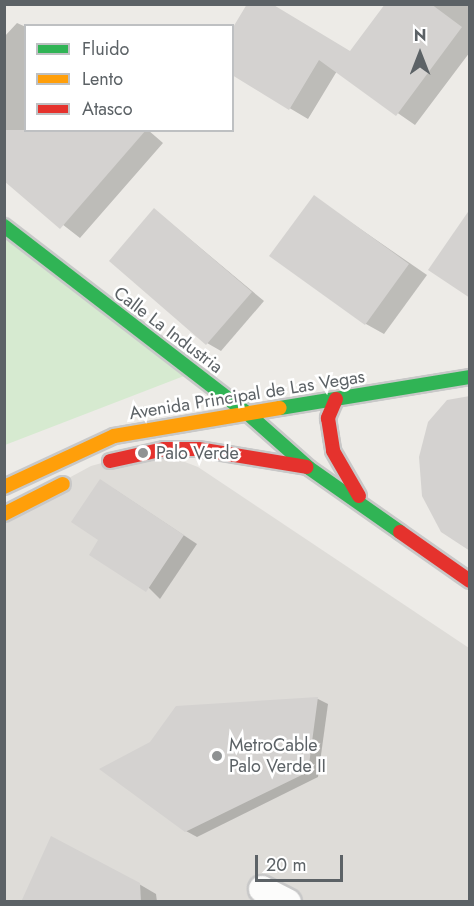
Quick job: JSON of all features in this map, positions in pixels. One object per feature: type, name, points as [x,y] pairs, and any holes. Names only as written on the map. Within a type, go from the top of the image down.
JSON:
[{"type":"street","name":"Calle La Industria","points":[[4,226],[247,413],[309,468],[362,501],[470,581]]},
{"type":"street","name":"Avenida Principal de Las Vegas","points":[[4,487],[114,436],[470,377]]},
{"type":"street","name":"Calle La Industria","points":[[336,399],[328,418],[333,451],[362,501]]},
{"type":"street","points":[[98,467],[118,457],[164,449],[241,453],[309,468]]},
{"type":"street","points":[[4,514],[78,476]]},
{"type":"street","points":[[262,890],[288,902]]},
{"type":"shaded area","points":[[134,454],[164,454],[198,467],[469,648],[469,901],[5,901],[4,513],[91,466]]},
{"type":"green space","points":[[4,223],[184,376],[5,445]]},
{"type":"building","points":[[247,4],[272,4],[350,51],[385,4],[431,4],[462,27],[396,116],[319,60],[289,110],[234,76],[234,26]]},
{"type":"building","points":[[4,130],[144,132],[60,229],[4,181]]},
{"type":"building","points":[[314,195],[409,264],[365,325],[269,256]]},
{"type":"building","points":[[154,208],[252,292],[206,345],[109,261]]},
{"type":"building","points":[[470,209],[470,298],[428,270]]},
{"type":"building","points":[[470,396],[470,551],[441,532],[422,496],[419,457],[428,422],[447,400]]},
{"type":"building","points":[[100,479],[184,535],[146,592],[89,555],[98,540],[71,522]]},
{"type":"building","name":"MetroCable Palo Verde II","points":[[318,697],[308,772],[185,832],[99,769],[150,742],[176,706]]},
{"type":"building","points":[[51,836],[140,883],[141,902],[21,902]]},
{"type":"traffic: fast","points":[[4,226],[247,413],[309,468],[400,532]]},
{"type":"traffic: fast","points":[[280,408],[470,377]]},
{"type":"traffic: slow","points":[[4,487],[114,436],[280,408]]},
{"type":"traffic: slow","points":[[4,514],[63,484]]},
{"type":"traffic: jam","points":[[336,399],[328,418],[333,451],[359,496]]},
{"type":"traffic: jam","points":[[110,461],[164,449],[198,449],[307,467]]},
{"type":"traffic: jam","points":[[400,532],[470,581]]},
{"type":"place","name":"Palo Verde","points":[[143,453]]},
{"type":"place","name":"MetroCable Palo Verde II","points":[[217,756]]}]
